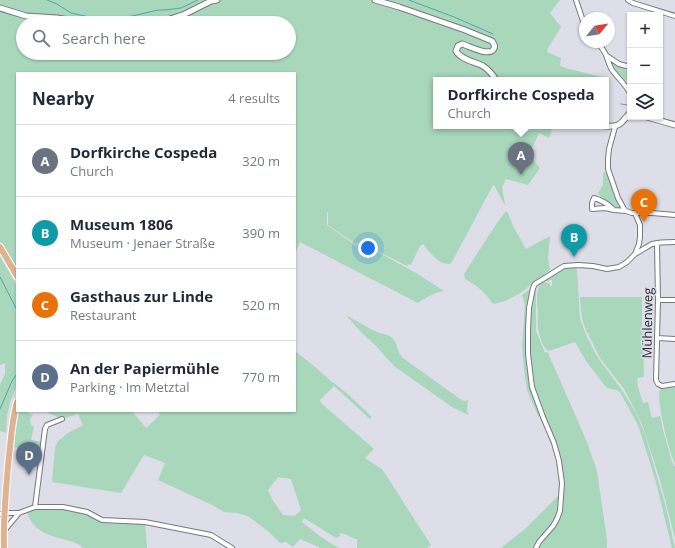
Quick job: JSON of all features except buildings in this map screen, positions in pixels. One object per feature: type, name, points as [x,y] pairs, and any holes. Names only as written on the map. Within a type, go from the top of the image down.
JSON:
[{"type":"main road","points":[[0,247],[16,274]]},
{"type":"main road","points":[[4,548],[2,514],[16,407]]},
{"type":"street","points":[[180,16],[211,1],[217,0]]},
{"type":"street","points":[[374,0],[400,7],[492,41],[494,48],[490,52],[462,44],[457,47],[456,52],[459,56],[486,68],[494,77]]},
{"type":"street","points":[[576,0],[580,12]]},
{"type":"street","points":[[628,0],[633,3],[675,16]]},
{"type":"street","points":[[0,8],[26,16]]},
{"type":"street","points":[[602,48],[607,56],[608,63],[612,70],[627,88]]},
{"type":"street","points":[[607,56],[619,64],[627,66]]},
{"type":"street","points":[[626,211],[618,198],[608,169],[608,160],[615,127],[627,116]]},
{"type":"street","points":[[658,120],[675,125]]},
{"type":"street","points":[[609,126],[615,127]]},
{"type":"street","points":[[614,210],[602,200],[594,198],[592,209],[605,208],[614,210],[635,213],[675,215]]},
{"type":"street","points":[[635,213],[639,221],[640,230],[639,244],[635,254]]},
{"type":"street","points":[[639,244],[647,246],[657,243],[675,242]]},
{"type":"street","name":"Mühlenweg","points":[[657,243],[658,300],[656,380],[658,384],[662,386],[675,384]]},
{"type":"street","points":[[536,548],[557,519],[560,511],[562,483],[555,447],[532,387],[528,354],[529,308],[533,288],[535,284],[564,266],[585,265],[607,269],[619,267],[647,246]]},
{"type":"street","points":[[658,300],[675,300]]},
{"type":"street","points":[[657,338],[675,338]]},
{"type":"street","points":[[35,507],[45,429],[47,425],[62,418]]},
{"type":"street","points":[[2,514],[20,512],[35,507],[64,507],[87,512],[102,520],[145,522],[211,535],[232,548]]},
{"type":"street","points":[[3,532],[20,512]]},
{"type":"green space","points":[[0,0],[560,0],[550,13],[561,27],[547,52],[561,58],[560,66],[602,77],[433,77],[433,129],[552,129],[549,138],[539,133],[529,155],[540,168],[528,185],[506,179],[502,187],[504,204],[493,185],[450,264],[446,264],[438,260],[423,244],[420,246],[411,265],[409,264],[407,266],[368,246],[354,243],[328,225],[327,212],[327,225],[355,245],[368,247],[378,252],[416,273],[444,291],[427,297],[418,303],[300,242],[296,252],[296,72],[16,72],[16,270],[0,243]]},
{"type":"green space","points":[[610,62],[627,70],[627,80],[624,80]]},
{"type":"green space","points":[[603,172],[607,173],[620,206],[618,209],[602,199],[598,193],[603,185]]},
{"type":"green space","points":[[507,211],[513,226],[526,249],[550,236],[548,259],[550,270],[519,294],[505,301],[493,304],[481,290],[465,279],[464,274],[495,226]]},
{"type":"green space","points":[[0,256],[16,284],[16,388],[7,415],[6,433],[0,431],[0,385],[5,374],[5,363],[0,365]]},
{"type":"green space","points":[[573,267],[577,270],[580,319],[598,358],[622,390],[636,413],[645,434],[666,508],[675,548],[672,548],[656,482],[638,425],[621,394],[606,387],[586,361],[575,342],[548,351],[541,340],[538,330],[537,305],[537,296],[540,283],[543,281],[552,286],[552,280],[549,280],[548,282],[544,280],[563,268]]},
{"type":"green space","points":[[535,288],[536,331],[545,353],[548,353],[587,442],[597,471],[607,548],[539,548],[558,519],[562,473],[534,387],[529,354],[530,301]]},
{"type":"green space","points":[[530,289],[527,330],[531,387],[542,417],[538,416],[527,390],[524,370],[522,346],[525,305],[522,295]]},
{"type":"green space","points":[[580,297],[642,297],[644,377],[637,378],[638,387],[643,403],[648,402],[652,418],[660,416],[672,462],[675,467],[675,538],[660,480],[642,424],[624,389],[600,358],[588,334],[590,334],[587,333],[582,319]]},
{"type":"green space","points":[[346,315],[379,333],[391,337],[403,358],[460,399],[464,401],[468,400],[468,415],[452,407],[394,366]]},
{"type":"green space","points":[[296,352],[349,395],[372,417],[370,419],[334,386],[320,400],[321,403],[374,449],[365,458],[382,469],[431,545],[427,548],[357,548],[357,539],[340,533],[340,536],[336,538],[304,518],[302,522],[339,548],[319,548],[300,539],[293,547],[286,542],[280,543],[269,532],[248,516],[224,512],[158,480],[165,463],[144,455],[121,493],[52,482],[55,448],[58,441],[68,433],[83,425],[78,414],[62,419],[46,412],[133,412],[146,428],[160,415],[158,412],[296,412]],"holes":[[[278,477],[291,479],[301,510],[295,516],[283,515],[272,499],[268,490]]]},
{"type":"green space","points":[[675,385],[675,464],[664,426],[659,395],[660,388]]},
{"type":"green space","points":[[18,412],[27,412],[33,415],[30,419],[31,425],[34,426],[31,440],[42,442],[40,457],[35,456],[32,449],[14,447]]},
{"type":"green space","points":[[560,494],[555,519],[536,542],[533,548],[501,548],[526,528]]},
{"type":"green space","points":[[35,507],[77,509],[102,520],[145,522],[147,548],[83,548],[73,542],[45,533],[36,527],[27,511]]},
{"type":"waterway","points":[[47,0],[57,4],[71,13],[85,16]]},
{"type":"waterway","points":[[132,16],[158,10],[181,8],[198,0]]},
{"type":"waterway","points":[[409,0],[493,34]]},
{"type":"waterway","points":[[621,104],[627,105]]},
{"type":"waterway","points":[[0,277],[16,308]]},
{"type":"waterway","points":[[0,409],[12,381],[16,375]]},
{"type":"place","name":"Dorfkirche Cospeda","points":[[521,175]]},
{"type":"place","name":"Gasthaus zur Linde","points":[[644,222]]},
{"type":"place","name":"Museum 1806","points":[[574,257]]},
{"type":"place","name":"An der Papiermühle","points":[[29,475]]}]
